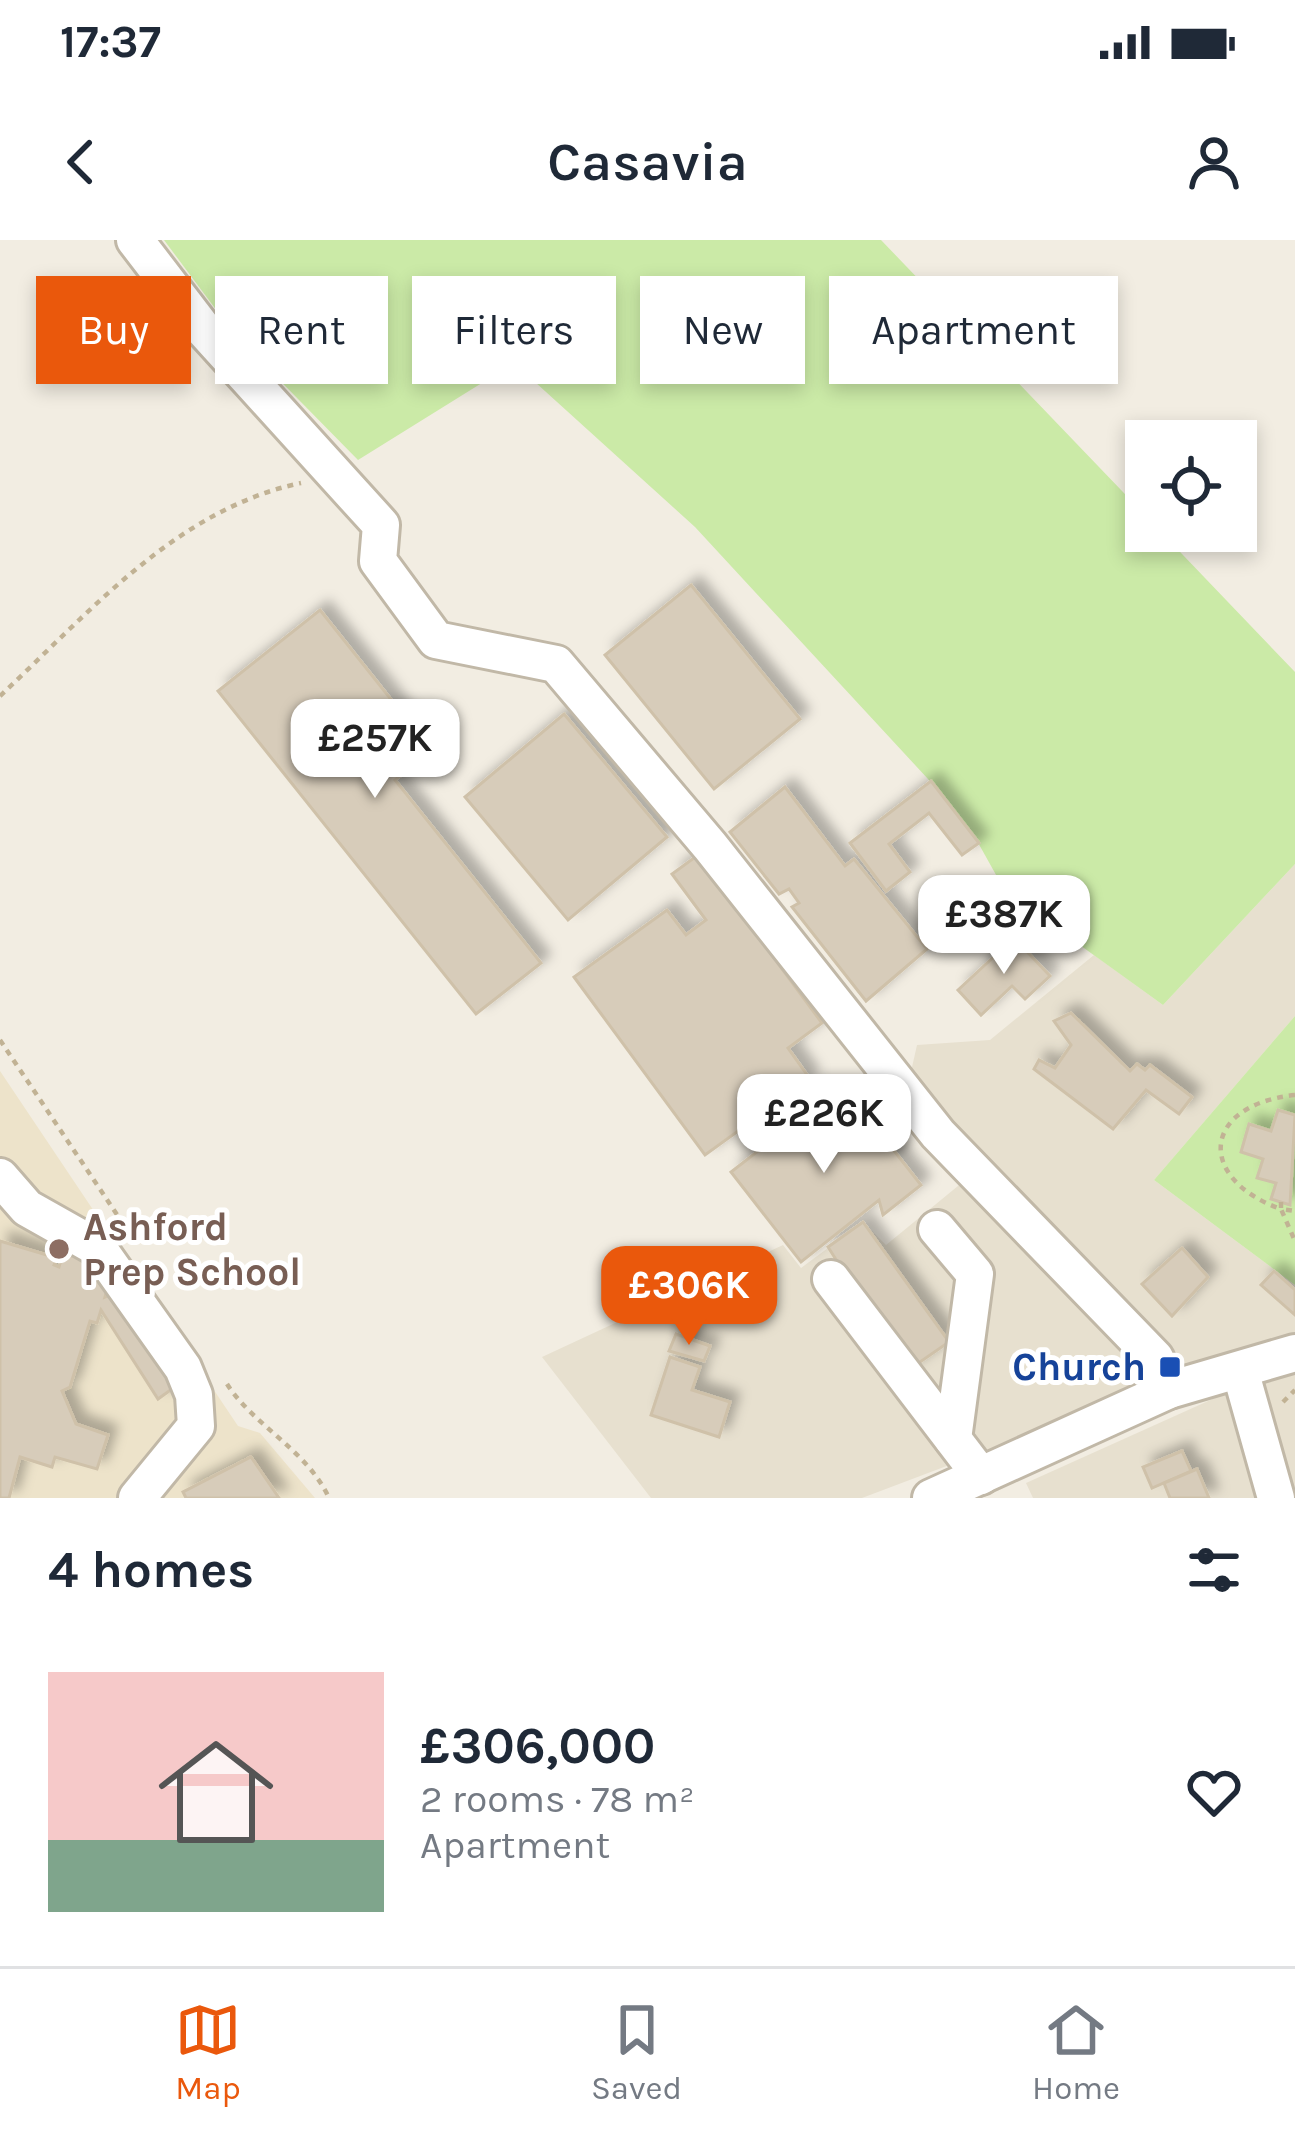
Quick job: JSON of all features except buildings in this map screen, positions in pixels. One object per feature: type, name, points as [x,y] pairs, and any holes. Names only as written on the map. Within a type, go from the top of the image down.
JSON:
[{"type":"street","points":[[135,240],[204,330],[381,525],[378,561],[436,640],[556,664],[710,846],[938,1134],[1155,1358],[1169,1390]]},
{"type":"street","points":[[0,1178],[27,1208],[98,1248],[182,1368],[194,1395],[196,1426],[136,1498]]},
{"type":"street","points":[[937,1229],[975,1274],[953,1439]]},
{"type":"street","points":[[831,1279],[981,1475]]},
{"type":"street","points":[[931,1498],[1169,1390],[1295,1353]]},
{"type":"street","points":[[1240,1370],[1276,1498]]},
{"type":"path","points":[[0,696],[159,548],[250,494],[336,475]]},
{"type":"path","points":[[0,1040],[137,1244]]},
{"type":"path","points":[[1295,1095],[1240,1109],[1232,1115],[1222,1145],[1228,1173],[1238,1185],[1257,1201],[1295,1211]]},
{"type":"path","points":[[1281,1206],[1295,1241]]},
{"type":"path","points":[[222,1376],[246,1413],[264,1420],[329,1498]]},
{"type":"shaded area","points":[[1295,864],[1295,1016],[1154,1180],[1295,1285],[1295,1334],[862,1498],[651,1498],[542,1357],[783,1245],[801,1268],[863,1222],[886,1245],[986,1163],[908,1085],[917,1045],[990,1040],[1094,955],[1163,1005]]},
{"type":"shaded area","name":"Ashford Prep School","points":[[0,1071],[238,1426],[260,1433],[315,1498],[0,1498]]},
{"type":"shaded area","points":[[1295,1362],[1295,1498],[1033,1498],[1026,1483]]},
{"type":"green space","points":[[164,240],[881,240],[916,276],[829,276],[829,384],[1019,384],[1125,494],[1125,552],[1180,552],[1295,672],[1295,864],[1163,1005],[1005,891],[976,839],[928,779],[695,527],[537,384],[616,384],[616,276],[412,276],[412,384],[480,384],[358,460],[283,384],[388,384],[388,276],[215,276],[215,308]]},
{"type":"green space","points":[[1295,1016],[1295,1285],[1154,1180]]},
{"type":"place","name":"Ashford Prep School","points":[[59,1249]]},
{"type":"place","name":"Church","points":[[1170,1367]]}]
